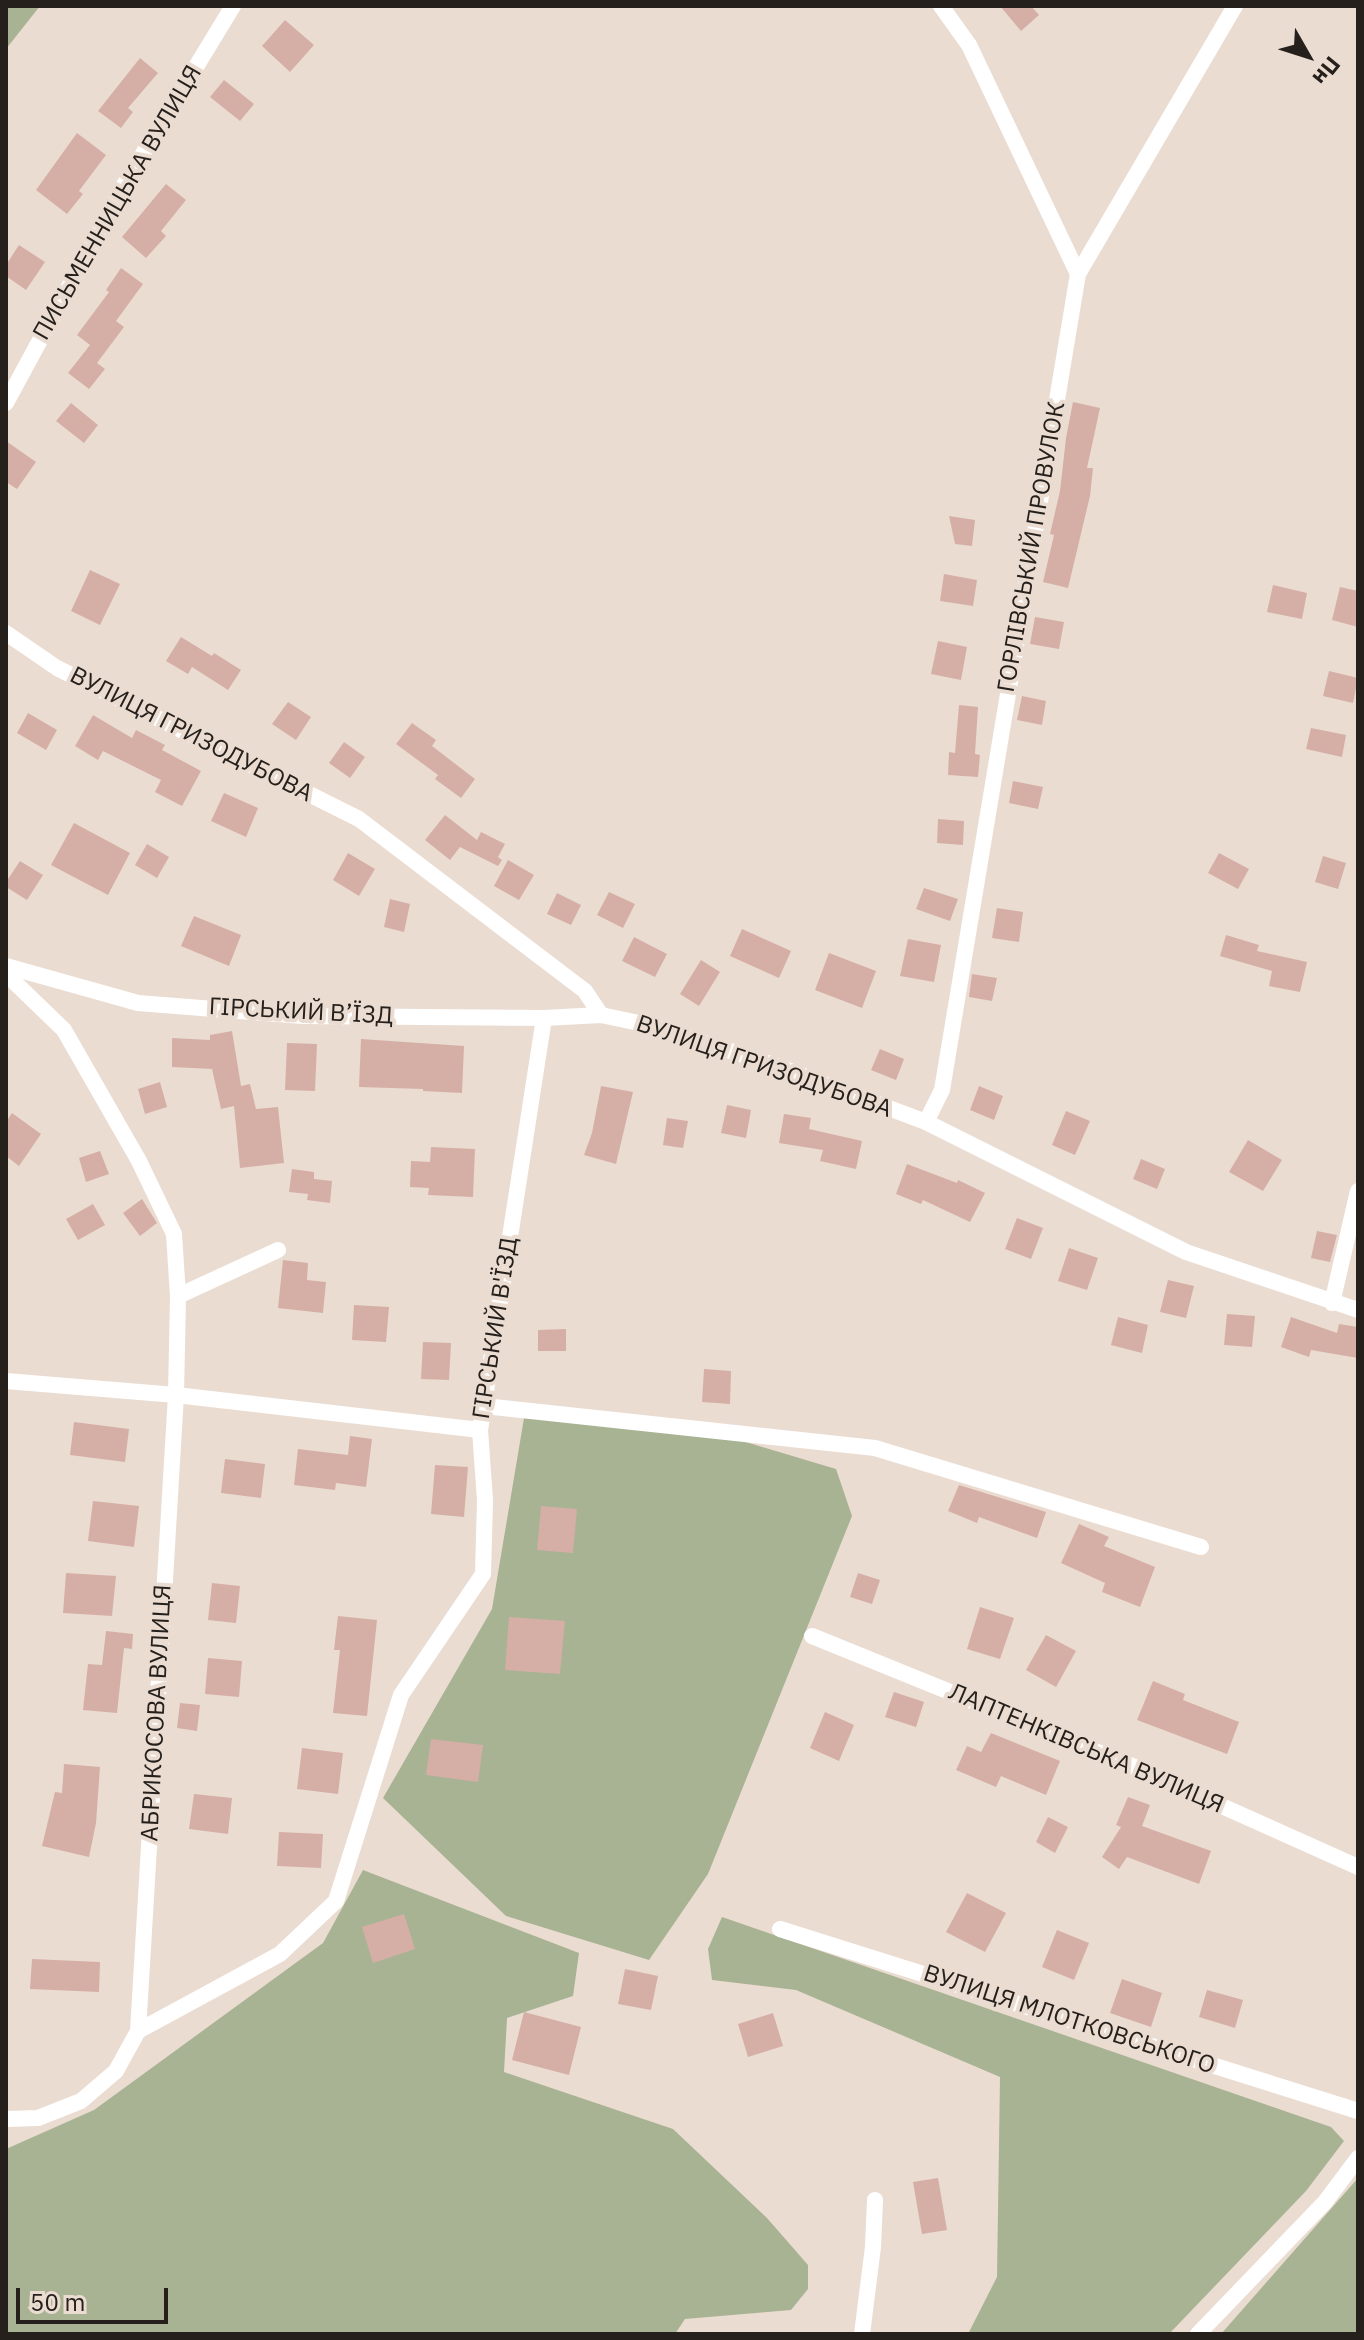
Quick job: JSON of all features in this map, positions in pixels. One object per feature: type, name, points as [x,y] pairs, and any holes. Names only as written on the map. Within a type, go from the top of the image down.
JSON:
[{"type":"street","name":"ПИСЬМЕННИЦЬКА ВУЛИЦЯ","points":[[6,403],[124,185],[233,6]]},
{"type":"street","points":[[941,6],[969,45],[1078,274]]},
{"type":"street","name":"ГОРЛІВСЬКИЙ ПРОВУЛОК","points":[[926,1122],[942,1090],[1078,274],[1235,6]]},
{"type":"street","name":"ВУЛИЦЯ ГРИЗОДУБОВА","points":[[6,633],[57,668],[359,819],[585,991],[601,1015],[653,1026],[759,1060],[926,1122],[1186,1252],[1358,1310]]},
{"type":"street","name":"ГІРСЬКИЙ В’ЇЗД","points":[[6,966],[138,1003],[303,1016],[544,1018],[601,1015]]},
{"type":"street","points":[[6,974],[64,1030],[139,1161],[174,1234],[178,1296],[176,1395]]},
{"type":"street","name":"ГІРСЬКИЙ В'ЇЗД","points":[[6,1381],[176,1395],[480,1430],[544,1018]]},
{"type":"street","points":[[1332,1303],[1358,1191]]},
{"type":"street","points":[[178,1296],[278,1250]]},
{"type":"street","name":"АБРИКОСОВА ВУЛИЦЯ","points":[[138,2031],[176,1395]]},
{"type":"street","points":[[484,1406],[875,1448],[1201,1547]]},
{"type":"street","points":[[6,2119],[38,2118],[81,2101],[116,2071],[138,2031],[280,1954],[336,1901],[401,1695],[483,1574],[485,1500],[480,1430]]},
{"type":"street","name":"ЛАПТЕНКІВСЬКА ВУЛИЦЯ","points":[[812,1636],[1137,1768],[1358,1867]]},
{"type":"street","name":"ВУЛИЦЯ МЛОТКОВСЬКОГО","points":[[780,1929],[1358,2111]]},
{"type":"street","points":[[1198,2334],[1325,2202],[1358,2158]]},
{"type":"street","points":[[862,2334],[873,2247],[875,2200]]},
{"type":"green space","points":[[6,6],[40,6],[6,49]]},
{"type":"green space","points":[[524,1418],[692,1426],[836,1469],[852,1516],[708,1874],[649,1960],[506,1916],[383,1798],[492,1609]]},
{"type":"green space","points":[[363,1870],[579,1953],[573,1996],[507,2018],[504,2072],[673,2129],[767,2218],[808,2265],[808,2289],[791,2310],[685,2319],[675,2334],[6,2334],[6,2149],[94,2110],[323,1943]]},
{"type":"green space","points":[[722,1917],[1331,2127],[1344,2141],[1306,2191],[1169,2334],[968,2334],[997,2277],[1000,2077],[796,1990],[712,1980],[708,1949]]},
{"type":"green space","points":[[1358,2178],[1358,2334],[1221,2334]]},
{"type":"building","points":[[1000,6],[1031,6],[1039,15],[1021,31]]},
{"type":"building","points":[[285,20],[314,45],[290,72],[262,46]]},
{"type":"building","points":[[140,58],[158,73],[128,108],[133,112],[121,128],[98,111]]},
{"type":"building","points":[[224,80],[254,104],[240,121],[210,97]]},
{"type":"building","points":[[77,133],[106,155],[79,191],[83,194],[67,214],[36,190]]},
{"type":"building","points":[[166,184],[186,200],[161,231],[166,236],[146,258],[122,237]]},
{"type":"building","points":[[19,245],[45,262],[26,290],[6,276],[6,265]]},
{"type":"building","points":[[121,268],[143,284],[116,321],[124,327],[97,363],[105,369],[89,389],[68,373],[90,345],[77,335],[109,292],[106,290]]},
{"type":"building","points":[[1073,402],[1100,408],[1087,468],[1093,468],[1090,496],[1068,588],[1043,582],[1054,535],[1050,534],[1060,491]]},
{"type":"building","points":[[71,403],[98,425],[84,443],[56,421]]},
{"type":"building","points":[[6,441],[36,462],[17,489],[6,482]]},
{"type":"building","points":[[949,516],[975,520],[972,546],[955,544]]},
{"type":"building","points":[[90,570],[120,584],[100,625],[71,611]]},
{"type":"building","points":[[944,574],[977,580],[973,606],[940,601]]},
{"type":"building","points":[[1273,585],[1307,593],[1302,619],[1267,612]]},
{"type":"building","points":[[1340,587],[1358,591],[1358,627],[1332,620]]},
{"type":"building","points":[[1035,617],[1064,622],[1059,649],[1030,644]]},
{"type":"building","points":[[181,637],[241,670],[228,690],[192,667],[188,674],[166,661]]},
{"type":"building","points":[[938,641],[967,647],[961,680],[931,674]]},
{"type":"building","points":[[1329,671],[1358,678],[1353,703],[1323,696]]},
{"type":"building","points":[[1022,696],[1046,701],[1042,725],[1017,720]]},
{"type":"building","points":[[288,702],[311,717],[296,740],[272,724]]},
{"type":"building","points":[[959,705],[978,707],[975,754],[980,755],[978,777],[948,775],[949,752],[955,753]]},
{"type":"building","points":[[28,713],[57,730],[46,750],[17,733]]},
{"type":"building","points":[[93,715],[132,738],[136,730],[165,745],[162,750],[201,771],[182,806],[155,792],[161,780],[103,751],[98,760],[75,746]]},
{"type":"building","points":[[412,723],[436,740],[432,746],[475,779],[461,798],[435,779],[438,775],[396,744]]},
{"type":"building","points":[[1311,728],[1346,735],[1342,757],[1306,749]]},
{"type":"building","points":[[344,742],[365,757],[350,778],[329,763]]},
{"type":"building","points":[[1013,781],[1043,787],[1038,809],[1009,803]]},
{"type":"building","points":[[224,793],[258,808],[246,837],[211,821]]},
{"type":"building","points":[[445,815],[477,840],[481,832],[505,844],[498,857],[502,860],[498,866],[460,847],[450,860],[425,840]]},
{"type":"building","points":[[938,819],[964,821],[963,845],[937,843]]},
{"type":"building","points":[[74,823],[130,853],[108,895],[51,865]]},
{"type":"building","points":[[147,844],[169,857],[157,878],[135,865]]},
{"type":"building","points":[[348,853],[375,869],[359,896],[333,880]]},
{"type":"building","points":[[1219,853],[1249,869],[1238,889],[1208,873]]},
{"type":"building","points":[[1323,856],[1346,863],[1338,889],[1315,882]]},
{"type":"building","points":[[508,860],[534,875],[519,900],[494,886]]},
{"type":"building","points":[[20,861],[43,875],[27,900],[6,887]]},
{"type":"building","points":[[924,888],[958,899],[950,921],[916,909]]},
{"type":"building","points":[[609,892],[635,904],[623,928],[597,915]]},
{"type":"building","points":[[557,893],[581,905],[571,925],[547,914]]},
{"type":"building","points":[[390,899],[410,904],[404,932],[384,927]]},
{"type":"building","points":[[997,908],[1023,912],[1019,942],[992,938]]},
{"type":"building","points":[[194,916],[241,935],[229,966],[181,946]]},
{"type":"building","points":[[742,929],[791,951],[779,978],[730,956]]},
{"type":"building","points":[[1226,935],[1259,945],[1257,951],[1307,962],[1300,992],[1269,986],[1272,971],[1220,956]]},
{"type":"building","points":[[634,937],[667,954],[655,977],[622,961]]},
{"type":"building","points":[[908,939],[941,945],[934,982],[900,976]]},
{"type":"building","points":[[829,953],[876,971],[862,1008],[815,990]]},
{"type":"building","points":[[701,960],[720,972],[699,1006],[680,994]]},
{"type":"building","points":[[972,974],[997,978],[992,1001],[969,997]]},
{"type":"building","points":[[232,1031],[241,1086],[250,1084],[256,1109],[278,1107],[284,1163],[240,1168],[234,1106],[221,1109],[212,1069],[172,1067],[172,1038],[210,1040],[210,1035]]},
{"type":"building","points":[[361,1039],[464,1046],[462,1093],[359,1087]]},
{"type":"building","points":[[287,1043],[317,1044],[315,1091],[285,1090]]},
{"type":"building","points":[[880,1049],[904,1059],[896,1080],[871,1070]]},
{"type":"building","points":[[160,1082],[167,1107],[145,1114],[138,1089]]},
{"type":"building","points":[[601,1086],[633,1092],[616,1164],[584,1155],[592,1133]]},
{"type":"building","points":[[979,1086],[1003,1096],[994,1120],[970,1110]]},
{"type":"building","points":[[727,1105],[751,1110],[746,1138],[721,1133]]},
{"type":"building","points":[[1066,1111],[1090,1121],[1075,1155],[1052,1145]]},
{"type":"building","points":[[12,1113],[41,1134],[19,1166],[6,1156],[6,1122]]},
{"type":"building","points":[[784,1114],[811,1118],[809,1129],[862,1141],[856,1169],[820,1161],[823,1150],[779,1143]]},
{"type":"building","points":[[667,1118],[688,1121],[683,1148],[663,1145]]},
{"type":"building","points":[[1248,1140],[1282,1160],[1263,1191],[1229,1172]]},
{"type":"building","points":[[431,1147],[475,1149],[473,1197],[428,1195],[429,1188],[410,1187],[411,1161],[430,1162]]},
{"type":"building","points":[[100,1151],[109,1174],[86,1182],[79,1158]]},
{"type":"building","points":[[1141,1159],[1165,1169],[1157,1189],[1133,1179]]},
{"type":"building","points":[[907,1164],[957,1183],[958,1180],[985,1193],[970,1222],[923,1200],[921,1204],[896,1194]]},
{"type":"building","points":[[292,1169],[314,1172],[314,1179],[332,1181],[330,1203],[307,1200],[308,1194],[289,1192]]},
{"type":"building","points":[[142,1199],[157,1223],[140,1236],[123,1213]]},
{"type":"building","points":[[93,1204],[105,1225],[78,1240],[66,1219]]},
{"type":"building","points":[[1017,1218],[1043,1228],[1031,1259],[1005,1249]]},
{"type":"building","points":[[1317,1231],[1337,1235],[1330,1262],[1311,1258]]},
{"type":"building","points":[[1069,1248],[1098,1258],[1087,1290],[1058,1281]]},
{"type":"building","points":[[283,1260],[308,1263],[307,1280],[326,1282],[323,1313],[278,1308]]},
{"type":"building","points":[[1168,1280],[1194,1286],[1186,1318],[1160,1312]]},
{"type":"building","points":[[354,1305],[389,1307],[386,1342],[352,1340]]},
{"type":"building","points":[[1227,1314],[1255,1316],[1252,1347],[1224,1345]]},
{"type":"building","points":[[1118,1317],[1148,1325],[1142,1353],[1111,1345]]},
{"type":"building","points":[[1291,1317],[1337,1333],[1339,1324],[1358,1327],[1358,1358],[1311,1350],[1309,1357],[1281,1347]]},
{"type":"building","points":[[566,1329],[566,1351],[538,1351],[538,1330]]},
{"type":"building","points":[[423,1342],[451,1343],[449,1380],[421,1379]]},
{"type":"building","points":[[704,1369],[731,1371],[730,1404],[702,1402]]},
{"type":"building","points":[[74,1422],[129,1429],[125,1462],[70,1455]]},
{"type":"building","points":[[350,1436],[372,1439],[366,1487],[336,1483],[335,1490],[294,1485],[298,1449],[348,1455]]},
{"type":"building","points":[[225,1459],[265,1464],[261,1498],[221,1493]]},
{"type":"building","points":[[435,1465],[468,1467],[464,1517],[431,1514]]},
{"type":"building","points":[[959,1485],[1046,1512],[1037,1538],[979,1517],[977,1523],[948,1511]]},
{"type":"building","points":[[93,1501],[139,1506],[134,1547],[88,1541]]},
{"type":"building","points":[[541,1506],[577,1509],[573,1553],[537,1550]]},
{"type":"building","points":[[1079,1524],[1109,1537],[1104,1546],[1155,1567],[1140,1607],[1102,1592],[1105,1583],[1061,1563]]},
{"type":"building","points":[[66,1573],[116,1576],[112,1616],[63,1613]]},
{"type":"building","points":[[858,1573],[880,1580],[872,1604],[850,1597]]},
{"type":"building","points":[[212,1583],[240,1586],[236,1623],[208,1620]]},
{"type":"building","points":[[980,1607],[1014,1618],[1000,1659],[967,1649]]},
{"type":"building","points":[[338,1616],[377,1620],[367,1716],[333,1713],[340,1650],[334,1650]]},
{"type":"building","points":[[509,1617],[565,1621],[560,1674],[505,1670]]},
{"type":"building","points":[[106,1631],[133,1634],[132,1649],[124,1648],[117,1713],[83,1710],[88,1664],[102,1665]]},
{"type":"building","points":[[1046,1635],[1076,1651],[1056,1687],[1026,1670]]},
{"type":"building","points":[[208,1658],[242,1661],[239,1697],[205,1694]]},
{"type":"building","points":[[1153,1681],[1185,1694],[1183,1700],[1239,1722],[1227,1754],[1137,1720]]},
{"type":"building","points":[[894,1692],[924,1702],[916,1727],[885,1717]]},
{"type":"building","points":[[180,1703],[200,1705],[197,1731],[177,1728]]},
{"type":"building","points":[[825,1712],[854,1725],[839,1761],[810,1748]]},
{"type":"building","points":[[991,1733],[1060,1761],[1046,1795],[1001,1776],[996,1787],[956,1770],[967,1746],[981,1752]]},
{"type":"building","points":[[431,1739],[483,1745],[478,1782],[426,1775]]},
{"type":"building","points":[[302,1748],[343,1753],[338,1794],[297,1789]]},
{"type":"building","points":[[64,1764],[100,1767],[96,1823],[89,1857],[42,1846],[55,1792],[62,1793]]},
{"type":"building","points":[[194,1794],[232,1798],[228,1834],[189,1829]]},
{"type":"building","points":[[1128,1797],[1150,1805],[1142,1826],[1211,1851],[1199,1884],[1127,1857],[1119,1869],[1102,1857],[1121,1827],[1116,1825]]},
{"type":"building","points":[[1048,1817],[1068,1827],[1055,1853],[1036,1842]]},
{"type":"building","points":[[279,1832],[323,1834],[321,1868],[277,1866]]},
{"type":"building","points":[[967,1893],[1006,1913],[985,1952],[946,1932]]},
{"type":"building","points":[[404,1914],[415,1949],[373,1963],[362,1927]]},
{"type":"building","points":[[1057,1930],[1089,1943],[1074,1980],[1042,1967]]},
{"type":"building","points":[[32,1959],[100,1962],[99,1992],[30,1989]]},
{"type":"building","points":[[625,1969],[658,1976],[651,2010],[618,2004]]},
{"type":"building","points":[[1122,1979],[1162,1993],[1151,2027],[1110,2013]]},
{"type":"building","points":[[1207,1990],[1243,2000],[1235,2028],[1199,2017]]},
{"type":"building","points":[[524,2012],[581,2027],[569,2075],[512,2060]]},
{"type":"building","points":[[773,2013],[783,2046],[748,2057],[738,2024]]},
{"type":"building","points":[[938,2178],[947,2230],[922,2234],[913,2182]]}]
